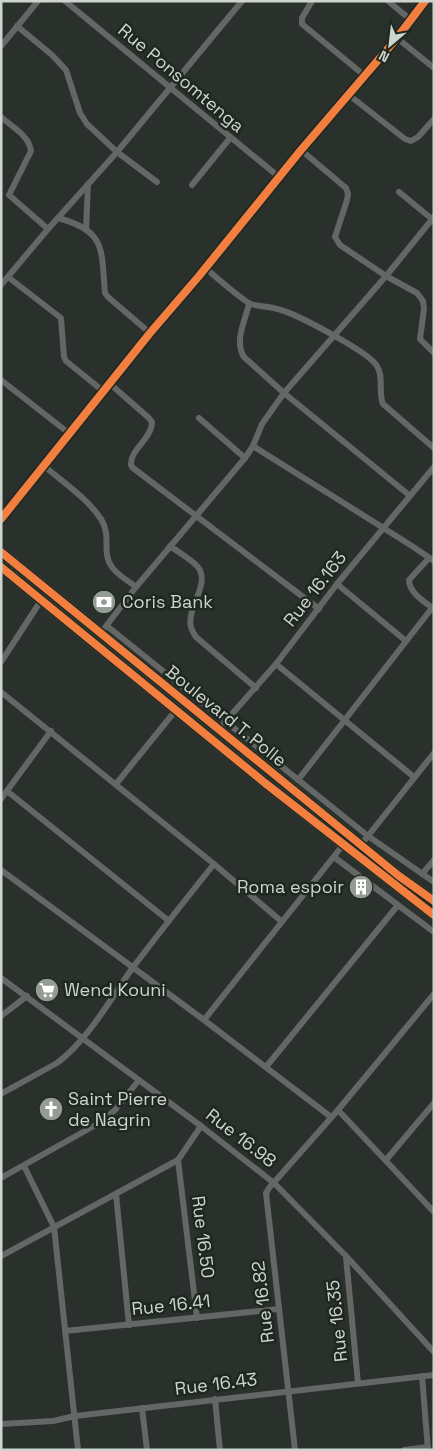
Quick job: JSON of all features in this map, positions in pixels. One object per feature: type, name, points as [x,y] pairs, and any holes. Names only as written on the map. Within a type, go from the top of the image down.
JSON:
[{"type":"highway","name":"Boulevard T. Polle","points":[[1,552],[104,630],[222,724],[361,845],[434,901]]},
{"type":"highway","name":"Boulevard T. Polle","points":[[1,567],[264,783],[343,845],[361,845],[434,915]]},
{"type":"street","points":[[1,46],[38,1]]},
{"type":"street","name":"Rue Ponsomtenga","points":[[65,1],[279,177]]},
{"type":"street","points":[[1,285],[117,152],[242,1]]},
{"type":"street","points":[[312,1],[302,18],[302,24],[364,76]]},
{"type":"street","points":[[388,1],[411,20]]},
{"type":"street","points":[[1,519],[150,332],[397,38],[425,1]]},
{"type":"street","points":[[17,26],[52,55],[66,70],[80,113],[87,124],[117,152],[157,182]]},
{"type":"street","points":[[397,38],[434,68]]},
{"type":"street","points":[[349,95],[405,139],[411,141],[418,137],[434,119]]},
{"type":"street","points":[[1,117],[27,139],[31,151],[9,195],[48,229]]},
{"type":"street","points":[[192,186],[230,138]]},
{"type":"street","points":[[301,150],[346,188],[348,200],[335,237],[336,241],[386,276],[417,293],[423,301],[424,309],[420,339],[434,353]]},
{"type":"street","points":[[86,230],[88,184]]},
{"type":"street","points":[[104,630],[136,587],[245,458],[253,446],[262,424],[284,393],[386,276],[433,218],[399,192]]},
{"type":"street","points":[[58,218],[78,225],[98,242],[102,254],[105,293],[150,332]]},
{"type":"street","points":[[205,268],[249,304],[284,310],[334,335],[377,366],[380,373],[383,404],[434,448]]},
{"type":"street","points":[[8,277],[61,318],[64,357],[66,361],[103,391]]},
{"type":"street","points":[[249,304],[239,343],[244,357],[284,393],[409,495]]},
{"type":"street","points":[[1,380],[70,434]]},
{"type":"street","points":[[109,384],[150,418],[152,422],[151,430],[132,458],[131,465],[319,608]]},
{"type":"street","points":[[199,418],[245,458]]},
{"type":"street","points":[[253,446],[431,559],[409,580],[409,586],[412,591],[433,609],[406,640],[298,780]]},
{"type":"street","points":[[44,466],[80,497],[100,518],[108,539],[106,552],[112,568],[136,587]]},
{"type":"street","name":"Rue 16.163","points":[[211,738],[276,664],[337,584],[433,468]]},
{"type":"street","points":[[170,546],[198,567],[201,574],[202,581],[190,619],[191,628],[196,637],[256,688]]},
{"type":"street","points":[[337,584],[406,640]]},
{"type":"street","points":[[1,662],[42,599]]},
{"type":"street","points":[[276,664],[414,777]]},
{"type":"street","points":[[1,692],[282,921]]},
{"type":"street","points":[[116,784],[176,710]]},
{"type":"street","points":[[222,724],[298,780],[361,845],[422,874],[434,882]]},
{"type":"street","points":[[1,799],[51,731]]},
{"type":"street","points":[[361,845],[434,753]]},
{"type":"street","points":[[7,791],[169,920]]},
{"type":"street","points":[[204,1020],[343,845]]},
{"type":"street","points":[[334,857],[434,932]]},
{"type":"street","points":[[422,874],[434,860]]},
{"type":"street","points":[[1,1094],[58,1063],[83,1037],[169,920],[214,864]]},
{"type":"street","points":[[1,870],[134,967],[331,1117]]},
{"type":"street","points":[[266,1066],[398,905]]},
{"type":"street","name":"Rue 16.98","points":[[1,978],[83,1037],[274,1183],[346,1256],[434,1352]]},
{"type":"street","points":[[1,1016],[27,996]]},
{"type":"street","points":[[274,1183],[433,998]]},
{"type":"street","points":[[1,1178],[101,1122],[121,1104],[139,1080]]},
{"type":"street","points":[[386,1160],[434,1103]]},
{"type":"street","points":[[338,1110],[434,1212]]},
{"type":"street","points":[[1,1256],[178,1160],[201,1126]]},
{"type":"street","name":"Rue 16.50","points":[[178,1160],[198,1318]]},
{"type":"street","points":[[24,1166],[54,1227],[78,1450]]},
{"type":"street","name":"Rue 16.82","points":[[274,1183],[266,1193],[295,1450]]},
{"type":"street","points":[[116,1194],[129,1324]]},
{"type":"street","name":"Rue 16.35","points":[[346,1256],[358,1383]]},
{"type":"street","name":"Rue 16.41","points":[[65,1331],[279,1309]]},
{"type":"street","name":"Rue 16.43","points":[[1,1424],[53,1421],[75,1416],[215,1399],[434,1375]]},
{"type":"street","points":[[404,1450],[428,1449],[422,1376]]},
{"type":"street","points":[[215,1399],[220,1450]]},
{"type":"street","points":[[142,1408],[147,1450]]},
{"type":"cycle path","points":[[1,519],[150,333],[199,276],[301,150],[397,38],[425,1]]},
{"type":"cycle path","points":[[1,552],[399,876],[434,901]]},
{"type":"cycle path","points":[[1,567],[265,783],[434,915]]},
{"type":"place","name":"Coris Bank","points":[[104,602]]},
{"type":"place","name":"Roma espoir","points":[[361,887]]},
{"type":"place","name":"Wend Kouni","points":[[47,990]]},
{"type":"place","name":"Saint Pierre de Nagrin","points":[[51,1109]]}]
